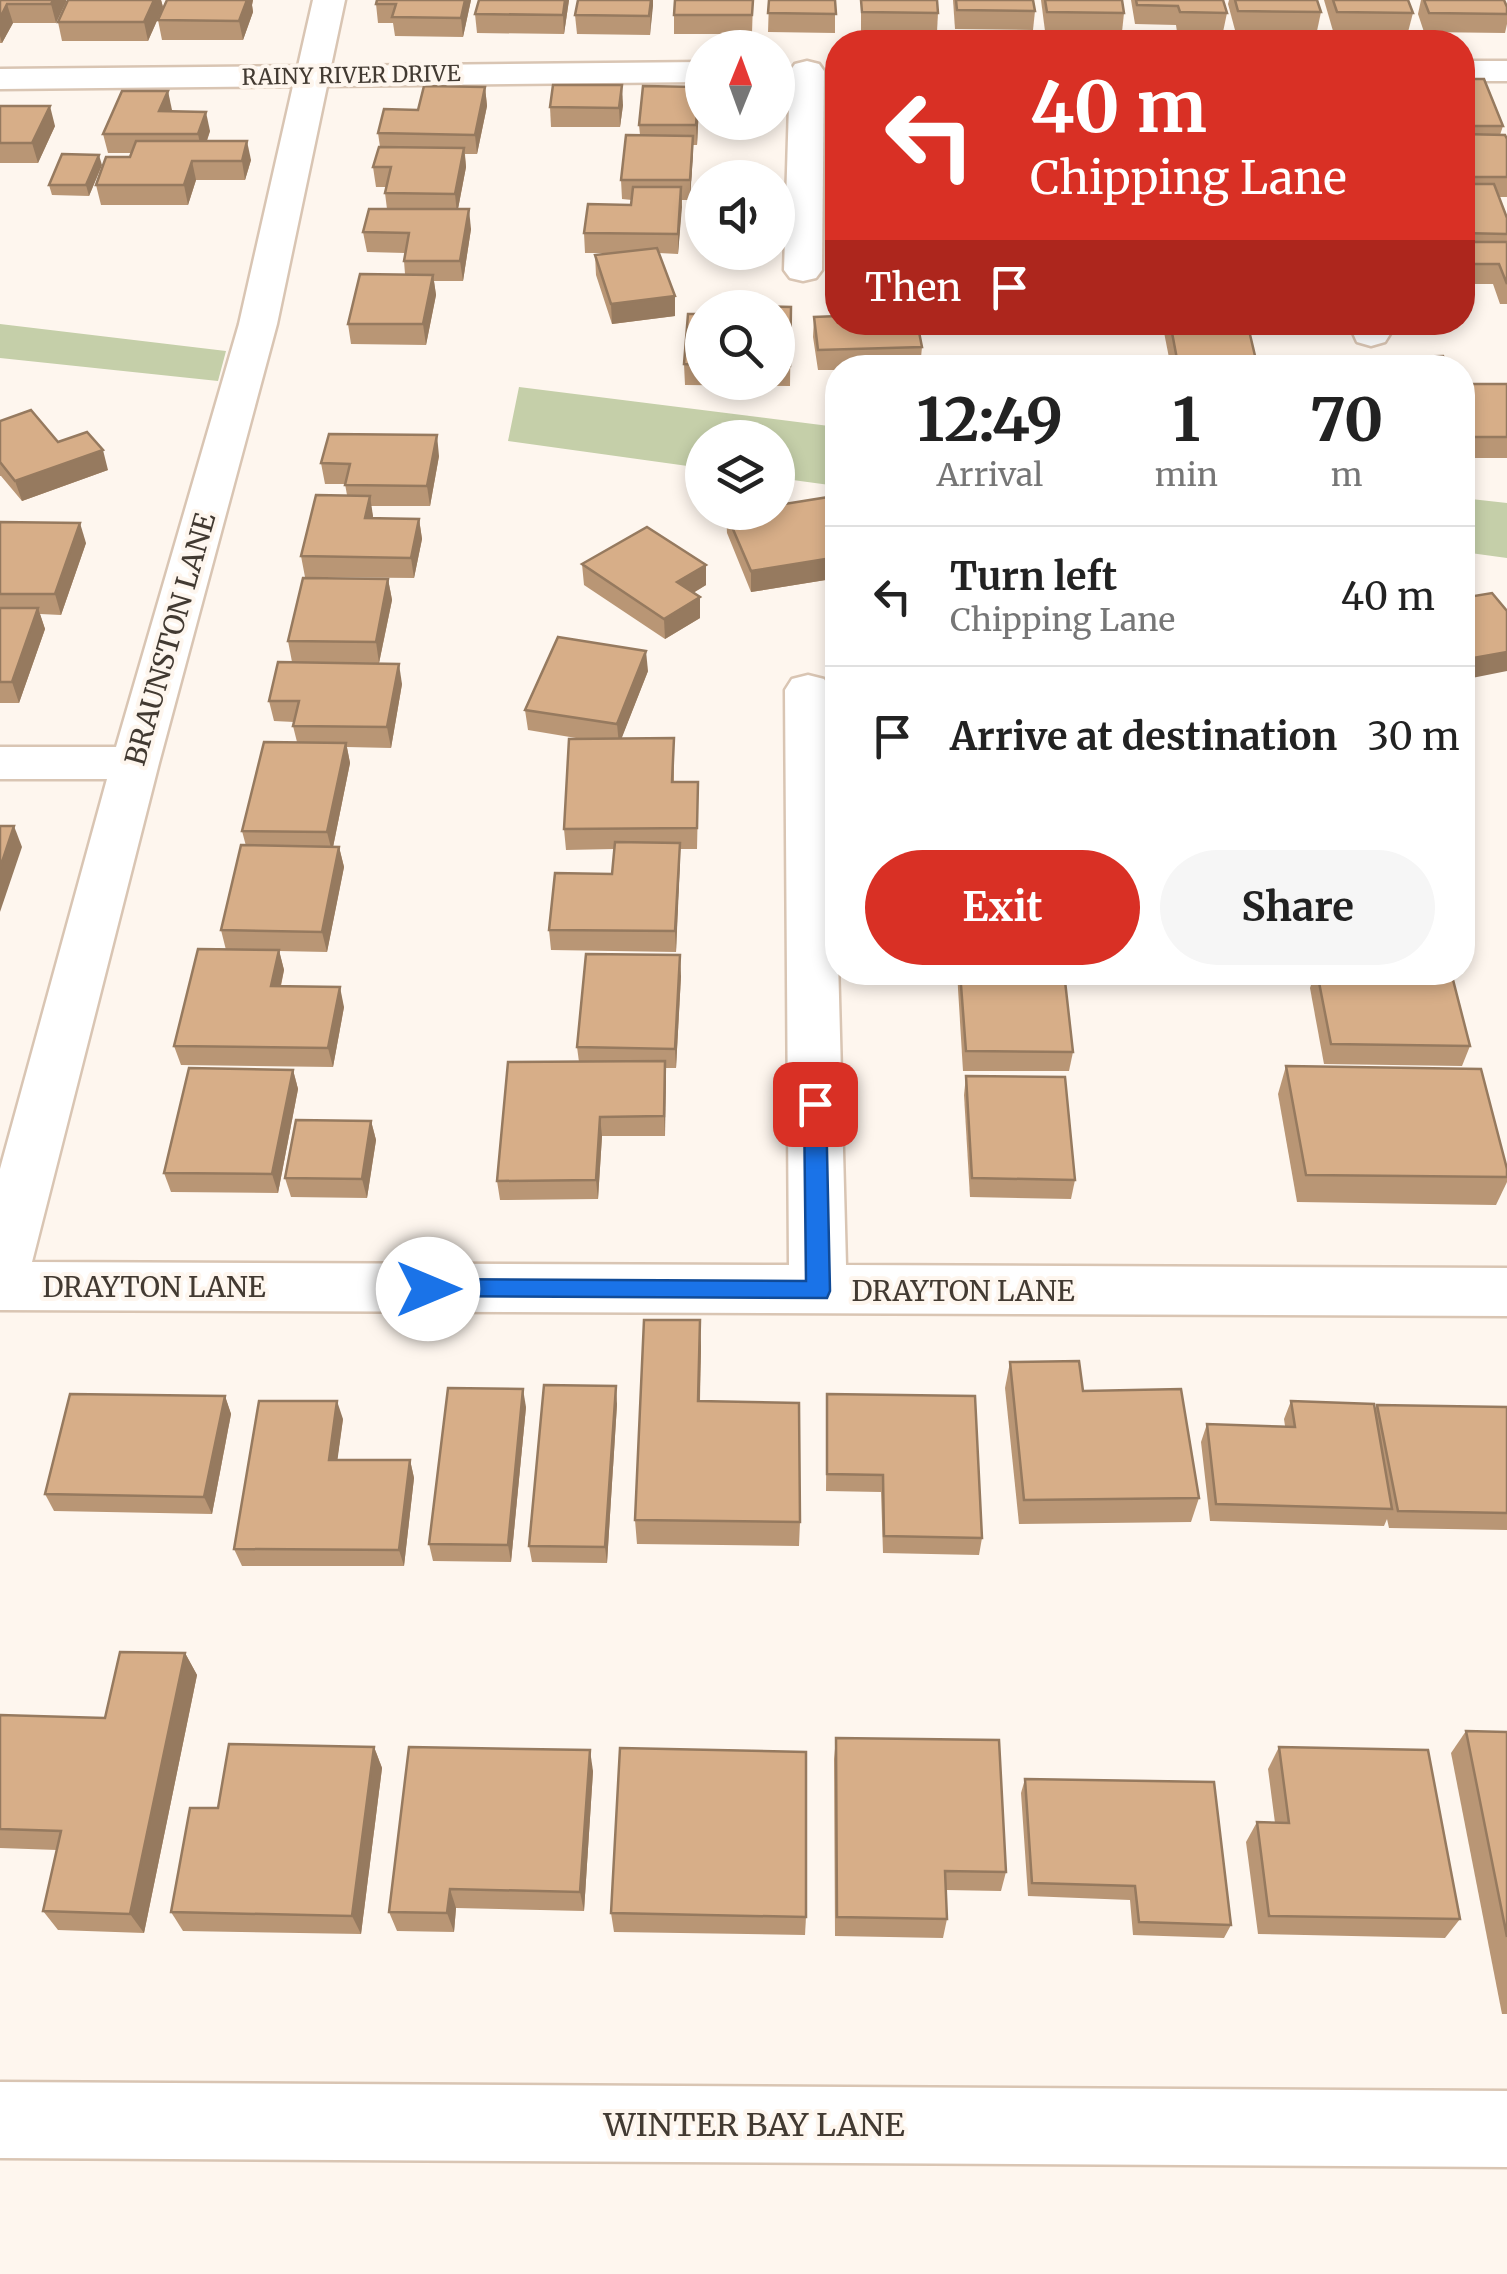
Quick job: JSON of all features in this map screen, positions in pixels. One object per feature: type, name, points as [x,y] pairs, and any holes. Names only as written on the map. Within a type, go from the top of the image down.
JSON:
[{"type":"street","name":"BRAUNSTON LANE","points":[[0,1275],[135,764],[258,324],[328,0]]},
{"type":"street","points":[[1475,71],[1507,71]]},
{"type":"street","name":"RAINY RIVER DRIVE","points":[[0,79],[685,72]]},
{"type":"street","points":[[803,270],[807,72]]},
{"type":"street","points":[[808,690],[818,1291]]},
{"type":"street","points":[[0,764],[135,764]]},
{"type":"street","name":"DRAYTON LANE","points":[[0,1286],[1507,1292]]},
{"type":"street","name":"WINTER BAY LANE","points":[[0,2120],[1507,2129]]},
{"type":"green space","points":[[0,324],[226,351],[218,381],[0,358]]},
{"type":"green space","points":[[519,387],[781,420],[685,420],[685,466],[508,441]]},
{"type":"green space","points":[[795,422],[825,425],[825,484],[795,480]]},
{"type":"green space","points":[[1475,499],[1507,503],[1507,558],[1475,554]]},
{"type":"building","points":[[0,0],[53,0],[51,4],[7,4],[0,18]]},
{"type":"building","points":[[68,0],[154,0],[144,22],[58,22]]},
{"type":"building","points":[[167,0],[247,0],[239,21],[158,20]]},
{"type":"building","points":[[377,0],[465,0],[461,18],[392,17],[396,4],[376,4]]},
{"type":"building","points":[[479,0],[565,0],[563,15],[475,14]]},
{"type":"building","points":[[578,0],[651,0],[649,16],[575,15]]},
{"type":"building","points":[[675,0],[753,0],[752,15],[674,15]]},
{"type":"building","points":[[769,0],[835,0],[836,14],[768,13]]},
{"type":"building","points":[[861,0],[937,0],[938,13],[862,12]]},
{"type":"building","points":[[956,0],[1033,0],[1035,11],[957,10]]},
{"type":"building","points":[[1045,0],[1122,0],[1124,13],[1047,12]]},
{"type":"building","points":[[1136,0],[1223,0],[1227,13],[1180,12],[1178,6],[1137,5]]},
{"type":"building","points":[[1235,0],[1317,0],[1321,12],[1238,11]]},
{"type":"building","points":[[1333,0],[1408,0],[1413,13],[1337,12]]},
{"type":"building","points":[[1424,0],[1504,0],[1507,14],[1429,13]]},
{"type":"building","points":[[1475,79],[1484,79],[1503,126],[1475,126]]},
{"type":"building","points":[[553,85],[622,85],[619,108],[550,107]]},
{"type":"building","points":[[424,86],[485,87],[475,135],[378,133],[384,109],[418,110]]},
{"type":"building","points":[[643,86],[685,87],[685,125],[639,125]]},
{"type":"building","points":[[122,91],[168,91],[159,111],[206,112],[198,134],[103,134]]},
{"type":"building","points":[[0,106],[50,106],[32,143],[0,143]]},
{"type":"building","points":[[1475,134],[1505,135],[1507,177],[1475,177]]},
{"type":"building","points":[[626,135],[685,136],[685,140],[693,140],[691,160],[685,160],[685,180],[621,180]]},
{"type":"building","points":[[136,141],[247,141],[242,161],[192,161],[184,185],[96,185],[106,157],[130,157]]},
{"type":"building","points":[[379,147],[464,148],[455,194],[385,193],[391,167],[373,167]]},
{"type":"building","points":[[62,154],[99,155],[86,185],[49,185]]},
{"type":"building","points":[[1475,184],[1494,184],[1507,218],[1507,234],[1475,233]]},
{"type":"building","points":[[633,187],[681,187],[678,234],[584,233],[588,204],[631,205]]},
{"type":"building","points":[[369,209],[469,209],[460,261],[404,261],[409,233],[363,232]]},
{"type":"building","points":[[1475,242],[1507,242],[1507,284],[1499,264],[1475,264]]},
{"type":"building","points":[[657,248],[675,296],[611,304],[595,255]]},
{"type":"building","points":[[360,274],[433,275],[423,324],[348,324]]},
{"type":"building","points":[[814,317],[825,317],[825,335],[920,335],[922,347],[818,350]]},
{"type":"building","points":[[1172,335],[1250,335],[1255,355],[1176,355]]},
{"type":"building","points":[[1475,384],[1507,384],[1507,437],[1475,437]]},
{"type":"building","points":[[31,410],[58,442],[87,432],[103,450],[15,481],[0,462],[0,421]]},
{"type":"building","points":[[329,434],[437,435],[427,486],[345,485],[350,464],[321,463]]},
{"type":"building","points":[[316,495],[370,496],[365,518],[419,519],[411,558],[301,556]]},
{"type":"building","points":[[825,498],[825,559],[751,571],[733,530],[795,530],[795,502]]},
{"type":"building","points":[[0,522],[80,523],[55,594],[0,594]]},
{"type":"building","points":[[647,527],[706,565],[677,582],[700,597],[664,619],[582,564]]},
{"type":"building","points":[[303,578],[388,579],[376,642],[288,641]]},
{"type":"building","points":[[1492,593],[1507,611],[1507,652],[1475,658],[1475,596]]},
{"type":"building","points":[[0,608],[38,608],[12,682],[0,682]]},
{"type":"building","points":[[558,637],[646,651],[617,724],[525,710]]},
{"type":"building","points":[[278,662],[399,664],[387,727],[293,726],[299,701],[269,701]]},
{"type":"building","points":[[674,738],[672,782],[698,782],[697,828],[564,829],[569,739]]},
{"type":"building","points":[[264,742],[346,743],[327,832],[242,831]]},
{"type":"building","points":[[0,826],[14,826],[0,868]]},
{"type":"building","points":[[615,842],[680,843],[675,931],[549,930],[555,873],[612,874]]},
{"type":"building","points":[[241,845],[339,847],[322,932],[221,930]]},
{"type":"building","points":[[198,949],[279,950],[271,986],[340,987],[328,1048],[174,1046]]},
{"type":"building","points":[[586,954],[680,955],[675,1049],[577,1047]]},
{"type":"building","points":[[961,985],[1065,985],[1073,1052],[966,1051]]},
{"type":"building","points":[[1320,985],[1454,985],[1470,1046],[1331,1044]]},
{"type":"building","points":[[665,1061],[664,1116],[600,1117],[596,1180],[497,1181],[508,1062]]},
{"type":"building","points":[[1286,1066],[1481,1069],[1507,1177],[1306,1175]]},
{"type":"building","points":[[189,1068],[293,1070],[272,1174],[164,1173]]},
{"type":"building","points":[[966,1076],[1065,1077],[1075,1180],[972,1178]]},
{"type":"building","points":[[296,1120],[371,1121],[362,1179],[285,1178]]},
{"type":"building","points":[[644,1320],[700,1320],[698,1401],[799,1403],[800,1522],[635,1520]]},
{"type":"building","points":[[1079,1361],[1083,1391],[1181,1389],[1199,1498],[1024,1500],[1010,1362]]},
{"type":"building","points":[[544,1385],[616,1386],[605,1547],[529,1546]]},
{"type":"building","points":[[448,1388],[523,1389],[508,1545],[429,1544]]},
{"type":"building","points":[[70,1394],[225,1396],[204,1497],[45,1494]]},
{"type":"building","points":[[827,1394],[975,1396],[982,1538],[884,1536],[883,1475],[827,1474]]},
{"type":"building","points":[[259,1401],[337,1401],[329,1460],[410,1460],[399,1550],[234,1549]]},
{"type":"building","points":[[1291,1401],[1374,1404],[1392,1509],[1216,1504],[1207,1424],[1295,1427]]},
{"type":"building","points":[[1377,1405],[1507,1407],[1507,1513],[1398,1511]]},
{"type":"building","points":[[120,1652],[185,1653],[130,1914],[43,1911],[61,1831],[0,1829],[0,1715],[105,1718]]},
{"type":"building","points":[[1466,1731],[1507,1732],[1507,1937]]},
{"type":"building","points":[[836,1738],[999,1740],[1006,1872],[945,1871],[947,1919],[837,1917]]},
{"type":"building","points":[[229,1744],[374,1747],[352,1916],[171,1912],[190,1808],[218,1808]]},
{"type":"building","points":[[409,1747],[590,1750],[580,1892],[450,1889],[447,1913],[389,1912]]},
{"type":"building","points":[[1279,1747],[1428,1750],[1460,1919],[1269,1916],[1257,1822],[1289,1823]]},
{"type":"building","points":[[620,1748],[806,1752],[806,1917],[611,1913]]},
{"type":"building","points":[[1025,1779],[1214,1782],[1231,1925],[1139,1922],[1135,1886],[1032,1883]]},
{"type":"route","points":[[428,1289],[818,1291],[815,1104]]}]
